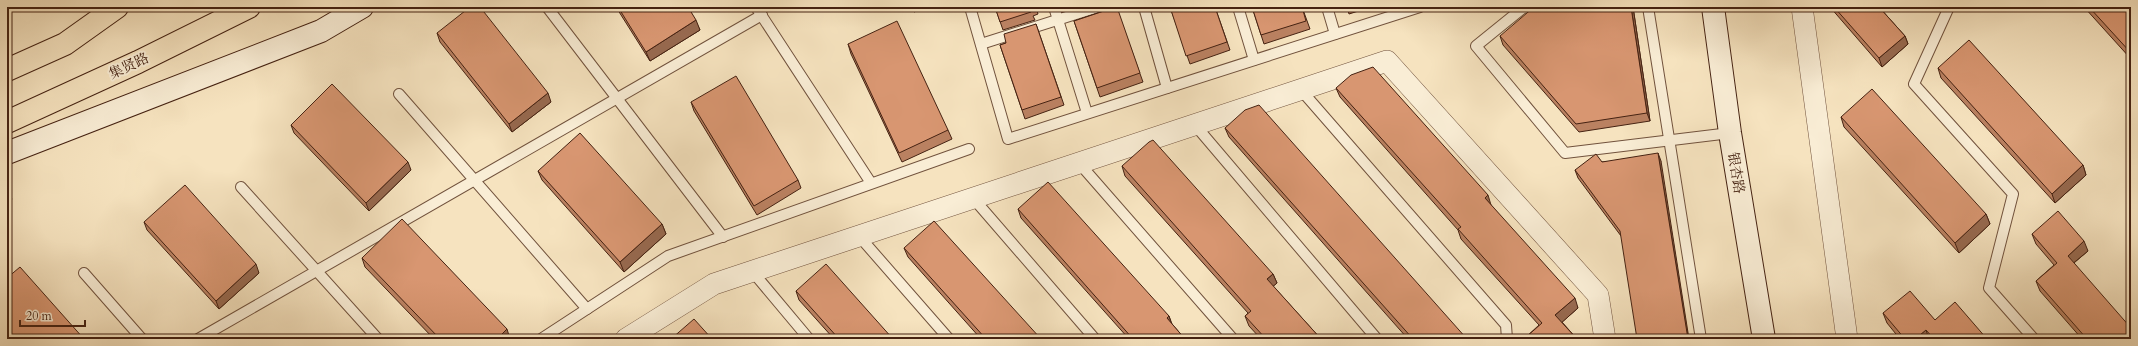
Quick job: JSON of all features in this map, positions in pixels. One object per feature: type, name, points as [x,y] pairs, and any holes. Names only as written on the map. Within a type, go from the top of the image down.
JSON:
[{"type":"highway","points":[[7,70],[65,44],[117,7]]},
{"type":"highway","name":"集贤路","points":[[7,122],[138,62],[249,7]]},
{"type":"street","points":[[7,153],[321,30],[362,7]]},
{"type":"street","name":"银杏路","points":[[1713,7],[1730,133],[1764,339]]},
{"type":"street","points":[[1802,7],[1847,339]]},
{"type":"street","points":[[626,339],[714,284],[1387,61],[1598,295],[1605,339]]},
{"type":"lane","points":[[548,7],[723,237]]},
{"type":"lane","points":[[970,7],[1008,140],[1086,113],[1414,8]]},
{"type":"lane","points":[[1054,7],[1086,113]]},
{"type":"lane","points":[[980,44],[1098,7]]},
{"type":"lane","points":[[1144,7],[1167,88]]},
{"type":"lane","points":[[1238,7],[1254,60]]},
{"type":"lane","points":[[1327,7],[1335,34]]},
{"type":"lane","points":[[1529,7],[1523,8],[1476,46],[1565,153],[1730,133]]},
{"type":"lane","points":[[1648,7],[1671,141],[1701,339]]},
{"type":"lane","points":[[1949,7],[1914,84],[2013,194],[1989,288],[2034,339]]},
{"type":"lane","points":[[198,339],[617,98],[759,11],[871,183]]},
{"type":"lane","points":[[1300,90],[1506,325],[1507,339]]},
{"type":"lane","points":[[399,94],[587,309]]},
{"type":"lane","points":[[1195,125],[1377,339]]},
{"type":"lane","points":[[541,339],[668,256],[969,148]]},
{"type":"lane","points":[[1079,163],[1233,339]]},
{"type":"lane","points":[[241,186],[378,339]]},
{"type":"lane","points":[[973,198],[1095,339]]},
{"type":"lane","points":[[859,236],[950,339]]},
{"type":"lane","points":[[752,271],[809,339]]},
{"type":"lane","points":[[84,273],[142,339]]},
{"type":"path","points":[[7,193],[11,199],[7,204]]},
{"type":"building","points":[[470,7],[480,7],[548,93],[509,124],[437,33]]},
{"type":"building","points":[[618,7],[688,7],[696,20],[646,52]]},
{"type":"building","points":[[995,7],[1030,7],[1031,12],[1000,22]]},
{"type":"building","points":[[1116,7],[1140,73],[1097,88],[1074,21]]},
{"type":"building","points":[[1170,7],[1215,7],[1227,42],[1186,56]]},
{"type":"building","points":[[1252,7],[1302,7],[1306,21],[1261,35]]},
{"type":"building","points":[[1534,7],[1631,7],[1647,113],[1576,124],[1500,36]]},
{"type":"building","points":[[1834,7],[1879,7],[1905,36],[1879,58]]},
{"type":"building","points":[[2089,7],[2131,7],[2131,53]]},
{"type":"building","points":[[897,21],[948,130],[899,153],[848,44]]},
{"type":"building","points":[[1036,24],[1061,97],[1022,110],[1000,45],[1006,43],[1004,34]]},
{"type":"building","points":[[1969,40],[2083,165],[2052,194],[1938,68]]},
{"type":"building","points":[[1373,67],[1488,195],[1485,198],[1575,298],[1555,315],[1577,339],[1525,338],[1542,323],[1458,229],[1461,227],[1336,88],[1351,75]]},
{"type":"building","points":[[736,76],[798,180],[754,206],[691,102]]},
{"type":"building","points":[[332,84],[408,162],[366,203],[291,125]]},
{"type":"building","points":[[1872,89],[1986,214],[1955,243],[1841,117]]},
{"type":"building","points":[[1259,105],[1467,339],[1413,339],[1225,128],[1245,110]]},
{"type":"building","points":[[580,133],[662,224],[620,262],[538,171]]},
{"type":"building","points":[[1153,140],[1273,274],[1267,279],[1321,339],[1266,339],[1245,316],[1251,311],[1122,166]]},
{"type":"building","points":[[1658,153],[1688,339],[1637,339],[1620,231],[1575,170],[1596,154],[1602,162]]},
{"type":"building","points":[[1048,182],[1169,316],[1167,318],[1185,339],[1133,339],[1018,209]]},
{"type":"building","points":[[185,185],[256,264],[216,301],[144,222]]},
{"type":"building","points":[[2058,211],[2084,241],[2068,256],[2131,328],[2131,339],[2087,339],[2036,281],[2057,263],[2032,234]]},
{"type":"building","points":[[402,219],[507,329],[497,339],[440,339],[362,258]]},
{"type":"building","points":[[934,221],[1041,339],[986,339],[904,248]]},
{"type":"building","points":[[826,264],[893,339],[839,339],[796,291]]},
{"type":"building","points":[[20,267],[84,339],[7,339],[7,278]]},
{"type":"building","points":[[1910,291],[1935,320],[1955,302],[1987,339],[1934,339],[1926,330],[1915,339],[1905,339],[1883,313]]},
{"type":"building","points":[[694,319],[712,339],[671,339]]}]
